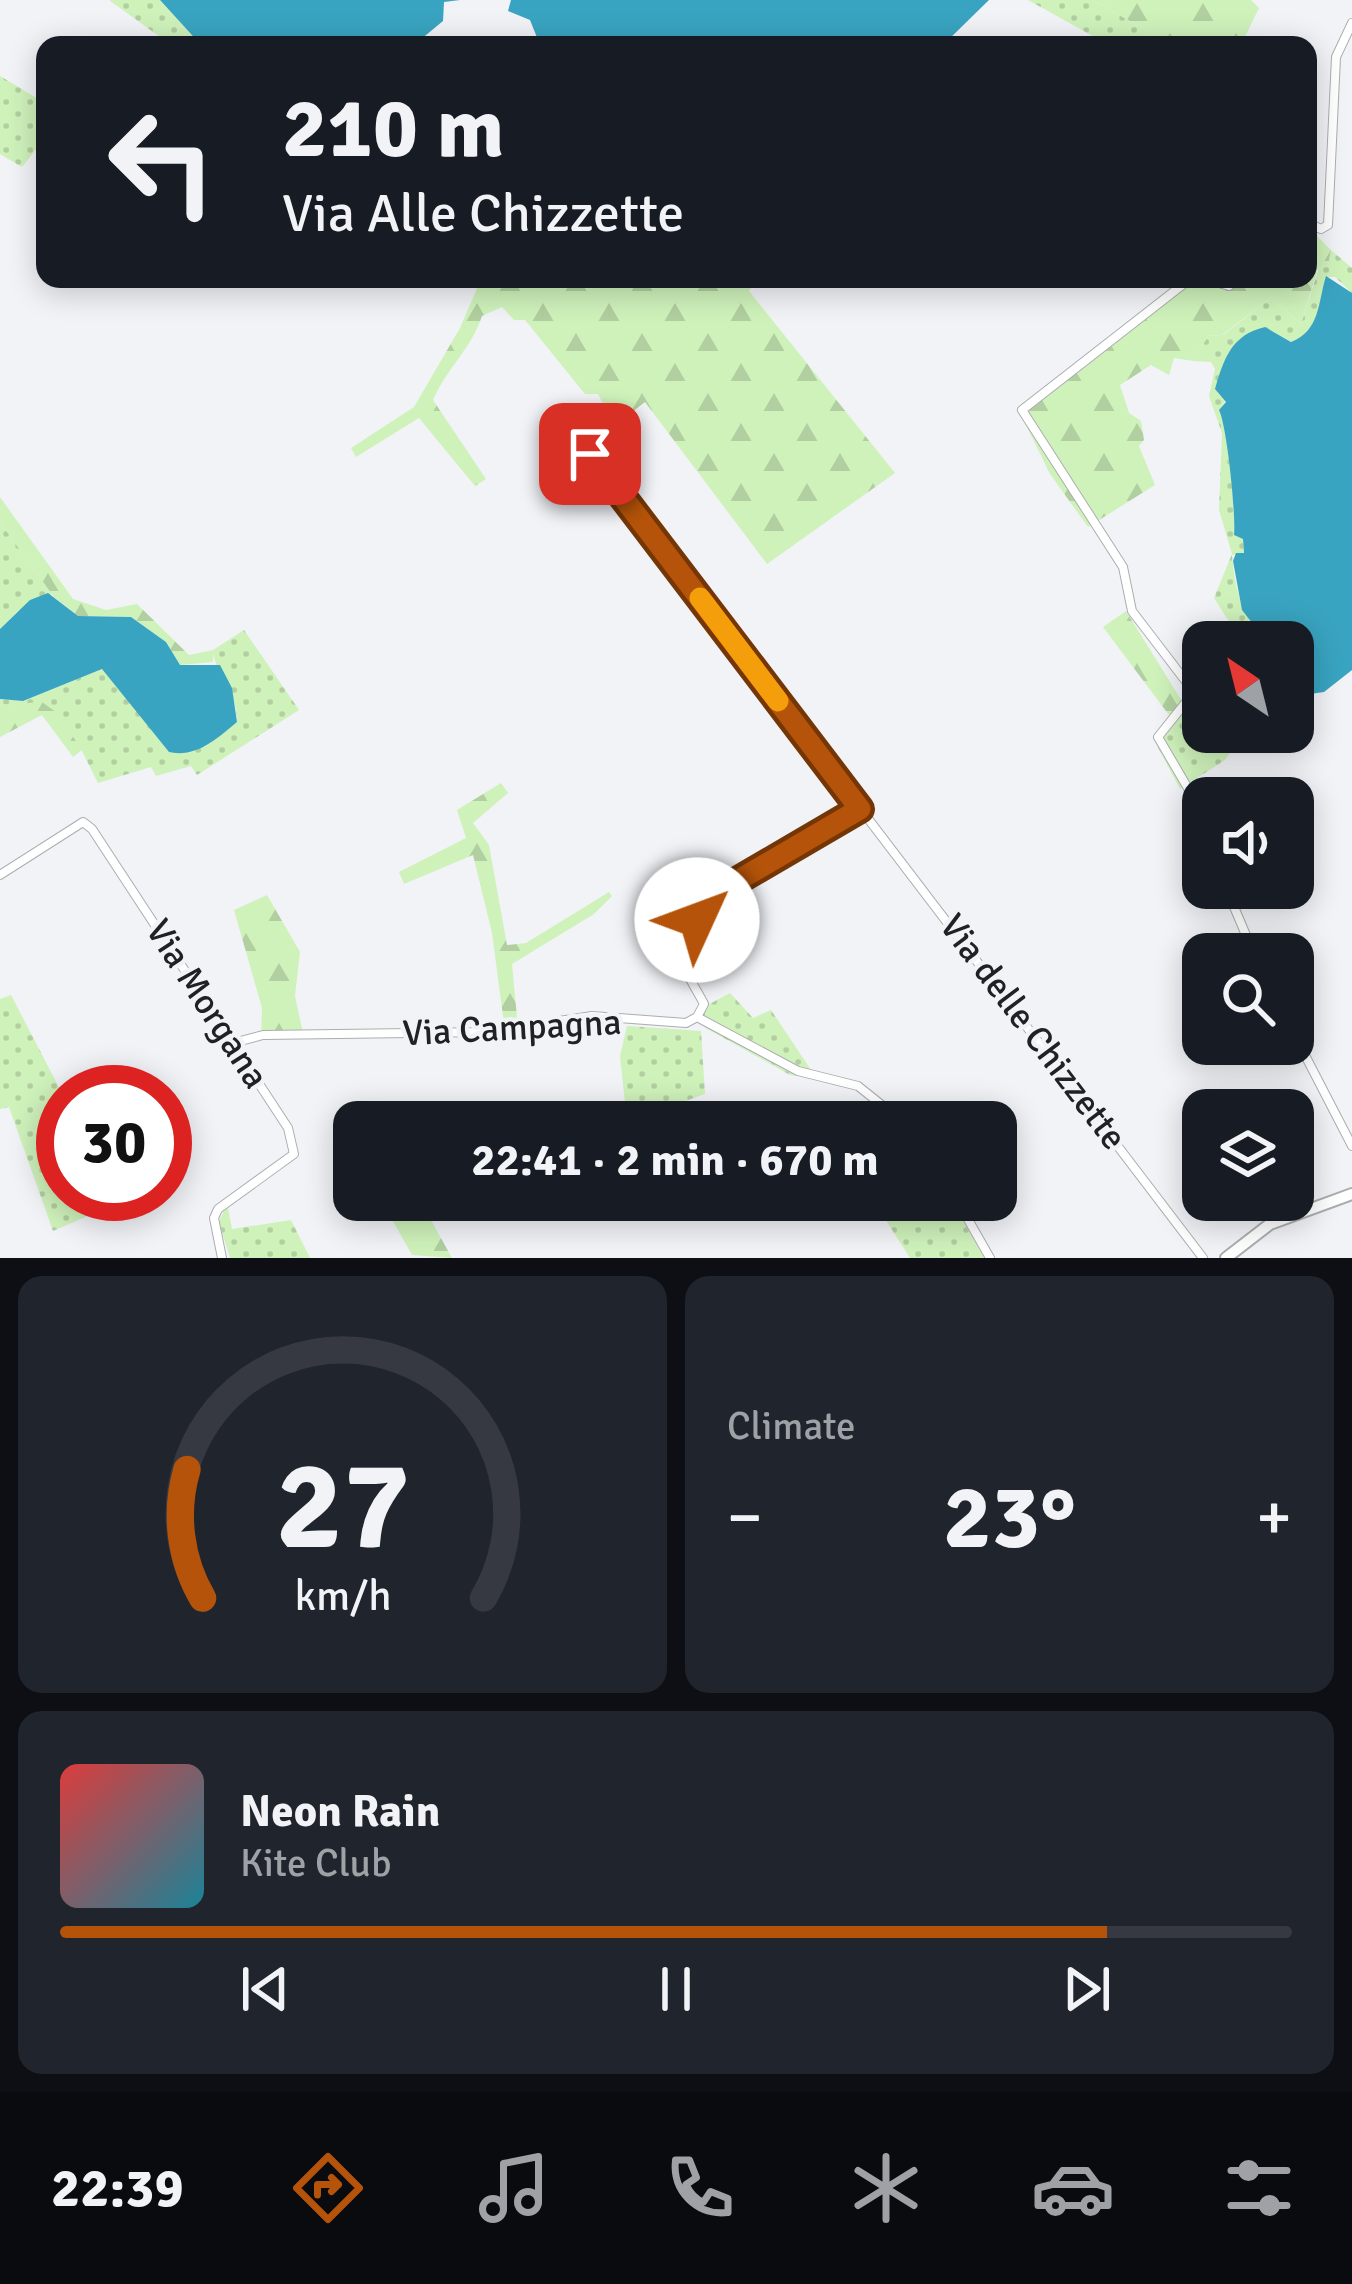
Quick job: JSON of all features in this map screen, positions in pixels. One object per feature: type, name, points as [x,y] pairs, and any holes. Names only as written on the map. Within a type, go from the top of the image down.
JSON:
[{"type":"main road","points":[[1226,1258],[1270,1224],[1352,1194]]},
{"type":"street","points":[[1317,228],[1328,225],[1336,57],[1352,23]]},
{"type":"street","points":[[1178,288],[1022,410],[1124,570],[1132,610],[1194,692],[1158,738],[1182,779]]},
{"type":"street","name":"Via delle Chizzette","points":[[590,454],[1203,1258]]},
{"type":"street","points":[[860,809],[713,895],[681,946],[683,965],[704,1004],[698,1017],[798,1071],[858,1086],[877,1101]]},
{"type":"street","name":"Via Morgana","points":[[0,875],[83,822],[232,1043],[295,1146],[294,1154],[218,1209],[214,1218],[221,1258]]},
{"type":"street","name":"Via Campagna","points":[[232,1043],[263,1035],[486,1033],[592,1016],[655,1023],[698,1017]]},
{"type":"street","points":[[1310,1065],[1352,1146]]},
{"type":"street","points":[[969,1221],[990,1258]]},
{"type":"green space","points":[[109,0],[160,0],[193,36],[159,36]]},
{"type":"green space","points":[[1028,0],[1093,0],[1156,36],[1093,36]]},
{"type":"green space","points":[[1093,0],[1251,0],[1259,8],[1245,36],[1156,36]]},
{"type":"green space","points":[[0,76],[36,98],[36,149],[22,167],[0,154]]},
{"type":"green space","points":[[1317,236],[1331,250],[1328,265],[1318,268]]},
{"type":"green space","points":[[1331,250],[1352,268],[1352,293],[1335,277],[1326,277],[1316,315],[1301,337],[1292,342],[1264,327],[1220,410],[1234,534],[1243,538],[1244,554],[1232,555],[1235,580],[1251,621],[1229,621],[1214,598],[1232,554],[1219,510],[1222,433],[1209,396],[1215,369],[1211,362],[1193,361],[1208,336],[1223,335],[1271,297],[1301,324],[1313,288],[1317,288],[1319,268],[1328,265]]},
{"type":"green space","points":[[477,288],[751,288],[895,473],[767,564],[645,402],[614,426],[598,394],[585,394],[525,320],[514,320],[502,307],[482,316],[433,400],[486,479],[475,486],[419,418],[356,457],[351,448],[414,407],[460,328]]},
{"type":"green space","points":[[1176,288],[1312,288],[1301,324],[1271,297],[1222,335],[1208,336],[1193,361],[1174,358],[1169,375],[1151,365],[1120,385],[1129,413],[1141,421],[1144,440],[1139,446],[1155,485],[1088,527],[1050,474],[1019,411]]},
{"type":"green space","points":[[0,497],[73,599],[106,610],[137,604],[189,655],[213,650],[213,662],[180,665],[166,642],[131,617],[78,616],[54,597],[0,522]]},
{"type":"green space","points":[[0,522],[52,594],[18,611],[0,629]]},
{"type":"green space","points":[[1126,611],[1182,708],[1169,715],[1103,627]]},
{"type":"green space","points":[[244,630],[299,710],[197,775],[191,766],[156,776],[151,767],[98,783],[82,751],[42,703],[0,705],[0,699],[23,701],[102,669],[156,732],[205,747],[237,722],[234,701],[213,650]]},
{"type":"green space","points":[[42,702],[57,713],[82,750],[73,757],[42,715],[0,737],[0,705]]},
{"type":"green space","points":[[1182,709],[1182,753],[1230,753],[1199,777],[1182,777],[1180,789],[1153,738]]},
{"type":"green space","points":[[501,783],[508,793],[473,823],[489,845],[507,945],[526,943],[609,892],[612,896],[594,914],[512,964],[518,1028],[505,1031],[492,933],[473,855],[404,884],[399,872],[466,838],[457,810]]},
{"type":"green space","points":[[267,895],[300,952],[295,996],[304,1038],[261,1040],[262,1008],[234,910]]},
{"type":"green space","points":[[730,993],[753,1018],[771,1010],[817,1079],[790,1075],[704,1027],[702,1008]]},
{"type":"green space","points":[[11,995],[47,1065],[36,1065],[36,1183],[9,1107],[0,1109],[0,999]]},
{"type":"green space","points":[[627,1026],[701,1031],[705,1094],[686,1101],[625,1101],[620,1056]]},
{"type":"green space","points":[[227,1203],[232,1229],[291,1220],[310,1258],[230,1258],[219,1222]]},
{"type":"green space","points":[[49,1221],[76,1221],[53,1231]]},
{"type":"green space","points":[[393,1221],[432,1221],[452,1258],[412,1255]]},
{"type":"green space","points":[[886,1221],[963,1221],[984,1258],[910,1258]]},
{"type":"water","points":[[160,0],[460,0],[444,2],[443,21],[425,36],[193,36]]},
{"type":"water","points":[[511,0],[989,0],[952,36],[536,36],[530,20],[508,11]]},
{"type":"water","points":[[1326,276],[1352,293],[1352,670],[1324,692],[1314,693],[1314,621],[1251,621],[1242,610],[1233,561],[1236,553],[1244,553],[1243,539],[1234,535],[1230,471],[1219,410],[1226,402],[1215,389],[1226,358],[1244,336],[1265,327],[1291,342],[1308,331]]},
{"type":"water","points":[[48,593],[78,616],[131,617],[166,642],[180,665],[220,665],[232,688],[237,722],[197,750],[169,752],[102,669],[23,701],[0,699],[0,629],[30,600]]},
{"type":"slow traffic","points":[[700,598],[778,701]]},
{"type":"route","points":[[590,454],[860,809],[713,895],[697,920]]}]
